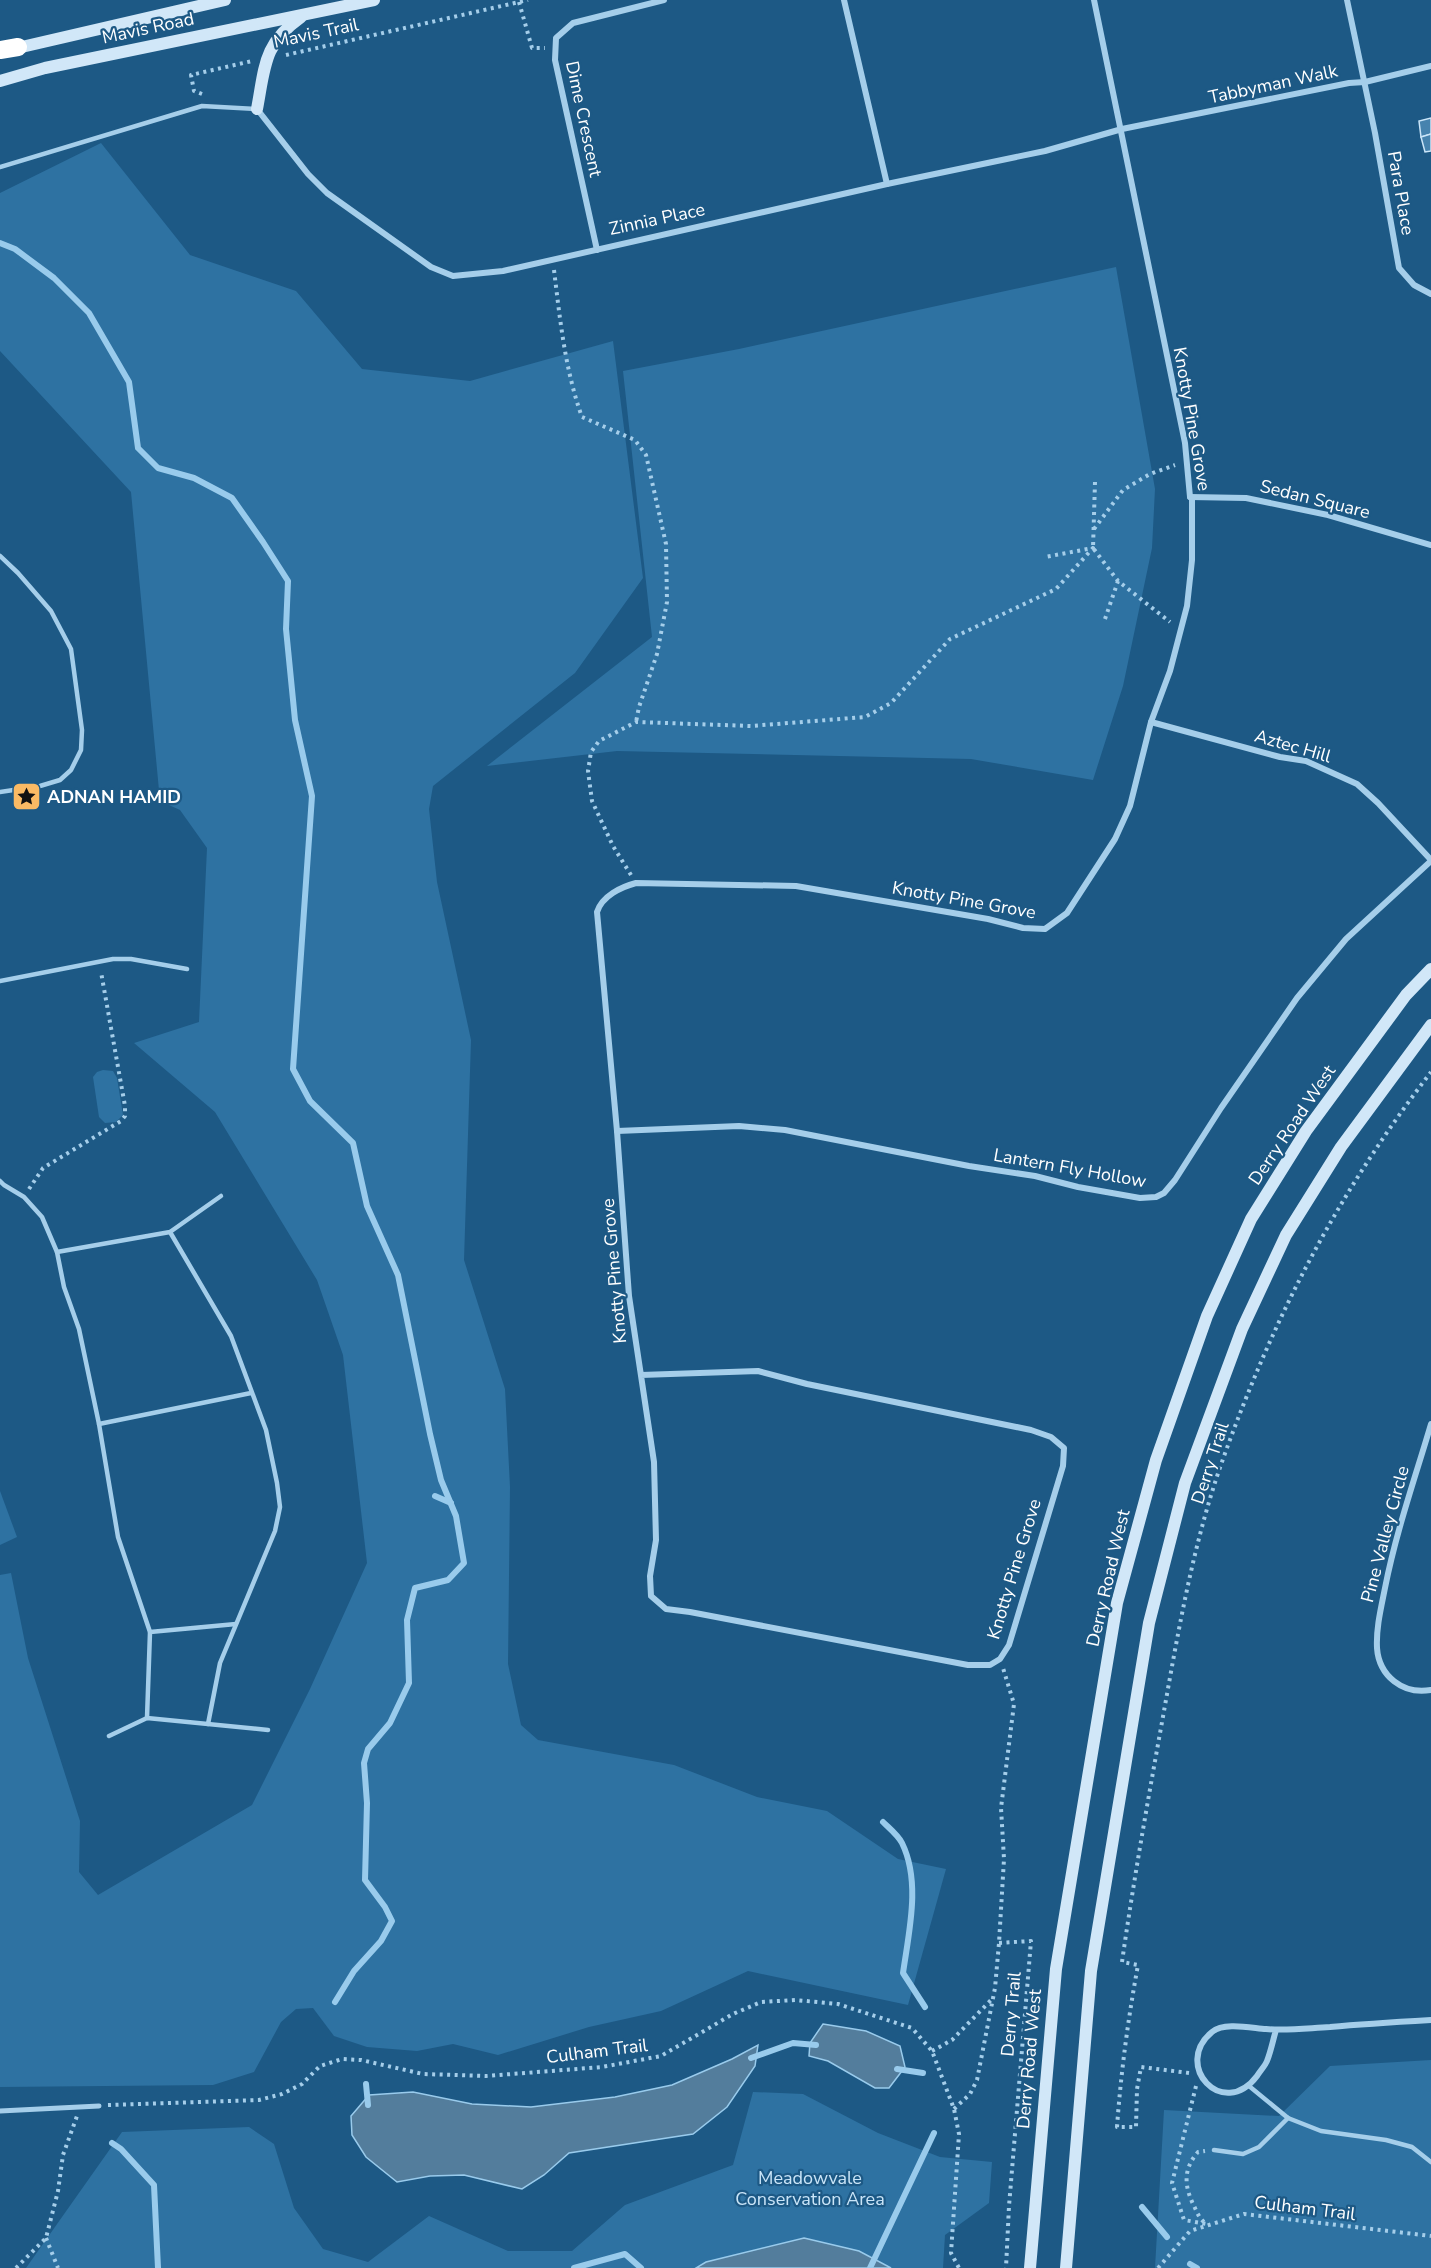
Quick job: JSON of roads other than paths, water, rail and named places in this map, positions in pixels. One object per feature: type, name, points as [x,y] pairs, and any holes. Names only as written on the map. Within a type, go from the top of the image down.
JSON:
[{"type":"highway","points":[[0,51],[18,47]]},
{"type":"main road","name":"Mavis Road","points":[[18,47],[225,0]]},
{"type":"main road","name":"Mavis Road","points":[[0,81],[45,68],[374,0]]},
{"type":"main road","points":[[257,109],[266,58],[274,41],[283,31],[306,14]]},
{"type":"main road","name":"Derry Road West","points":[[1030,2268],[1056,1969],[1117,1603],[1156,1460],[1207,1316],[1251,1219],[1306,1131],[1406,995],[1431,969]]},
{"type":"main road","points":[[1066,2268],[1091,1971],[1149,1623],[1185,1483],[1242,1329],[1286,1235],[1341,1146],[1431,1025]]},
{"type":"street","name":"Dime Crescent","points":[[597,250],[566,116],[554,48],[556,38],[573,23],[664,0]]},
{"type":"street","points":[[844,0],[887,184]]},
{"type":"street","name":"Knotty Pine Grove","points":[[641,1375],[758,1371],[807,1384],[1031,1430],[1051,1437],[1064,1448],[1063,1466],[1009,1645],[1000,1659],[990,1665],[968,1665],[666,1609],[651,1596],[650,1576],[656,1540],[654,1462],[628,1296],[617,1131],[597,912],[605,900],[618,889],[636,883],[796,886],[988,919],[1023,928],[1045,928],[1067,913],[1115,839],[1130,806],[1150,722],[1170,670],[1181,629],[1192,560],[1192,499],[1187,460],[1122,129],[1094,0]]},
{"type":"street","name":"Para Place","points":[[1347,0],[1365,82],[1399,268],[1414,285],[1431,294]]},
{"type":"street","name":"Tabbyman Walk","points":[[1122,129],[1349,83],[1365,82],[1431,66]]},
{"type":"street","name":"Zinnia Place","points":[[257,109],[308,174],[327,192],[441,272],[453,276],[489,274],[553,260],[887,184],[1045,151],[1122,129]]},
{"type":"street","name":"Sedan Square","points":[[1190,497],[1246,498],[1328,515],[1431,545]]},
{"type":"street","name":"Aztec Hill","points":[[1150,722],[1280,757],[1306,761],[1357,784],[1378,803],[1431,861]]},
{"type":"street","name":"Lantern Fly Hollow","points":[[617,1131],[739,1126],[785,1130],[969,1166],[1035,1176],[1078,1187],[1140,1198],[1156,1197],[1164,1193],[1175,1180],[1215,1117],[1297,998],[1346,939],[1431,861]]},
{"type":"street","name":"Pine Valley Circle","points":[[1431,1424],[1391,1558],[1378,1626],[1377,1650],[1382,1667],[1396,1684],[1411,1690],[1431,1690]]},
{"type":"street","points":[[1276,2030],[1267,2063],[1249,2086],[1237,2093],[1214,2090],[1199,2074],[1197,2062],[1199,2049],[1206,2036],[1215,2029],[1230,2027],[1276,2030],[1431,2020]]},
{"type":"street","points":[[0,2111],[99,2106]]},
{"type":"lane","points":[[0,167],[202,106],[257,109]]},
{"type":"lane","points":[[0,556],[51,611],[70,649],[82,730],[81,750],[71,770],[60,780],[40,786],[0,792]]},
{"type":"lane","points":[[0,981],[99,962],[131,959],[187,969]]},
{"type":"lane","points":[[0,1181],[24,1197],[42,1217],[57,1252],[64,1287],[79,1329],[99,1424],[118,1537],[150,1632],[147,1718]]},
{"type":"lane","points":[[57,1252],[170,1232],[221,1196]]},
{"type":"lane","points":[[170,1232],[231,1336],[266,1430],[278,1483],[279,1507],[275,1531],[220,1663],[208,1724]]},
{"type":"lane","points":[[99,1424],[251,1394]]},
{"type":"lane","points":[[150,1632],[236,1624]]},
{"type":"lane","points":[[109,1736],[147,1718],[268,1730]]},
{"type":"lane","points":[[1249,2086],[1288,2118],[1321,2131],[1386,2140],[1412,2147],[1431,2162]]},
{"type":"lane","points":[[1214,2150],[1243,2154],[1260,2147],[1288,2118]]},
{"type":"waterway","points":[[0,243],[15,249],[54,278],[89,313],[129,382],[138,448],[158,468],[194,478],[232,498],[288,581],[286,629],[295,720],[312,796],[293,1069],[310,1101],[353,1143],[367,1206],[398,1275],[430,1434],[441,1480],[456,1516],[464,1563],[448,1580],[415,1588],[407,1620],[409,1683],[390,1723],[368,1749],[364,1763],[367,1803],[365,1880],[385,1907],[392,1921],[381,1941],[354,1971],[335,2002]]},
{"type":"waterway","points":[[435,1496],[451,1503]]},
{"type":"waterway","points":[[883,1822],[896,1834],[908,1858],[912,1907],[903,1973],[925,2007]]},
{"type":"waterway","points":[[751,2058],[793,2043],[816,2045]]},
{"type":"waterway","points":[[897,2069],[923,2073]]},
{"type":"waterway","points":[[366,2084],[368,2105]]},
{"type":"waterway","points":[[870,2268],[934,2133]]},
{"type":"waterway","points":[[112,2143],[121,2149],[154,2185],[158,2268]]},
{"type":"waterway","points":[[1142,2207],[1167,2237]]},
{"type":"waterway","points":[[574,2268],[625,2254],[641,2268]]},
{"type":"waterway","points":[[1190,2264],[1197,2268]]},
{"type":"place","name":"ADNAN HAMID","points":[[26,797]]},
{"type":"park label","name":"Meadowvale Conservation Area","points":[[810,2188]]}]
